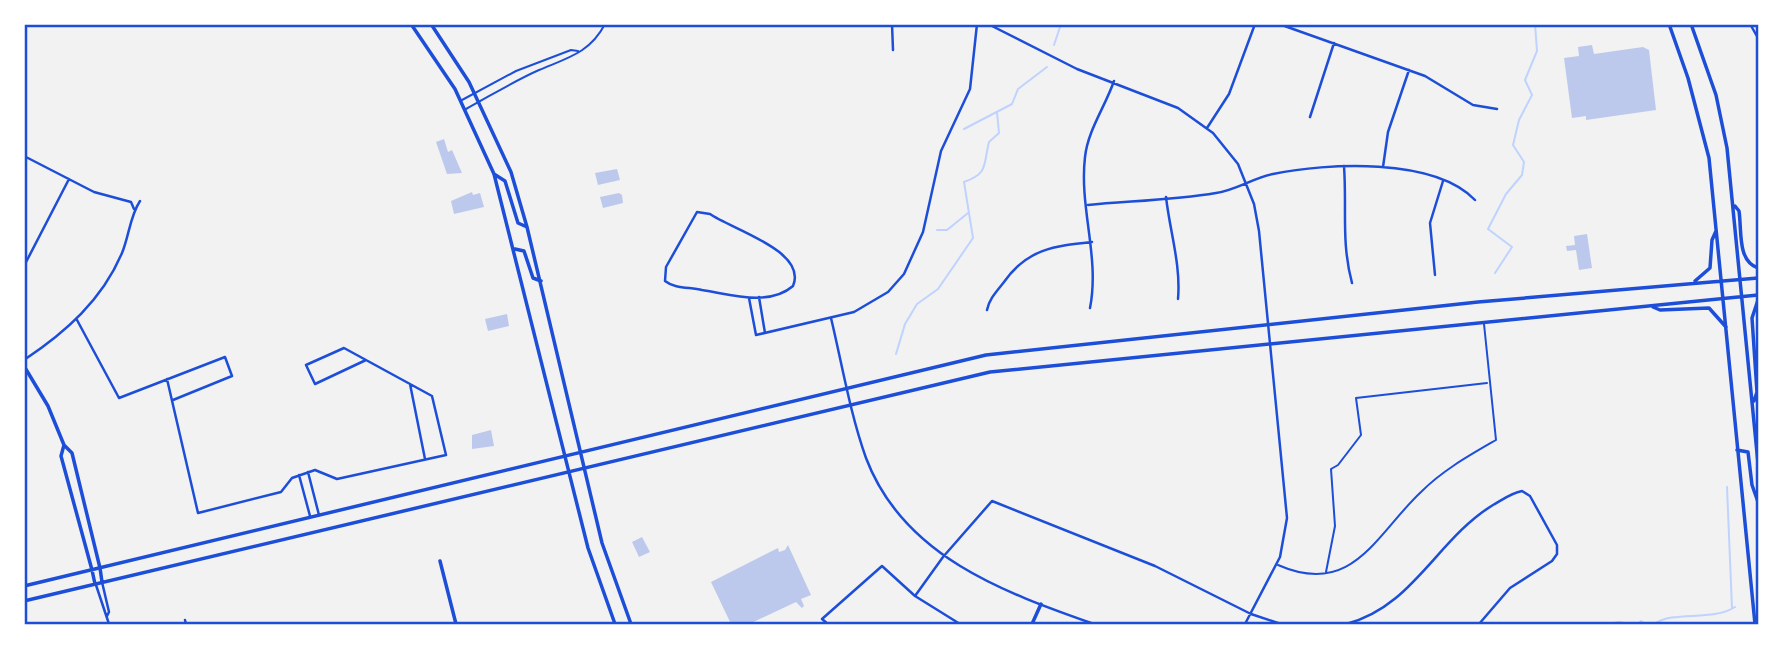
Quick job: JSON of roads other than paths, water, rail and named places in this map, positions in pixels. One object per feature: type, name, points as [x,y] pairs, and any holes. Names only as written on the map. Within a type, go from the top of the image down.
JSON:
[{"type":"main road","points":[[411,24],[466,109],[494,174],[567,456],[590,557],[615,624]]},
{"type":"main road","points":[[431,24],[480,102],[511,173],[541,281],[607,562],[631,625]]},
{"type":"main road","points":[[1669,24],[1702,126],[1717,229],[1755,625]]},
{"type":"main road","points":[[1691,24],[1716,94],[1734,205],[1759,463]]},
{"type":"main road","points":[[494,174],[505,181],[518,223],[527,227]]},
{"type":"main road","points":[[1734,205],[1739,212],[1744,255],[1748,264],[1759,268]]},
{"type":"main road","points":[[1692,283],[1710,268],[1712,240],[1717,229]]},
{"type":"main road","points":[[514,249],[524,251],[533,278],[541,281]]},
{"type":"main road","points":[[24,586],[1019,349],[1759,278]]},
{"type":"main road","points":[[24,600],[570,470],[1021,367],[1742,297],[1759,298],[1752,318],[1757,392],[1753,403]]},
{"type":"main road","points":[[1651,306],[1660,310],[1709,308],[1726,327]]},
{"type":"main road","points":[[24,366],[48,406],[64,445],[72,453],[102,582]]},
{"type":"main road","points":[[64,445],[61,456],[95,584]]},
{"type":"main road","points":[[1737,450],[1748,452],[1752,485],[1759,502]]},
{"type":"main road","points":[[440,561],[456,625]]},
{"type":"main road","points":[[1032,625],[1041,604]]},
{"type":"street","points":[[892,24],[893,50]]},
{"type":"street","points":[[750,298],[756,335],[854,312],[875,301],[897,283],[911,263],[923,232],[938,158],[970,89],[977,24]]},
{"type":"street","points":[[988,24],[1077,69],[1166,101],[1207,128],[1223,144],[1247,183],[1257,218],[1287,518],[1277,564],[1245,625]]},
{"type":"street","points":[[1207,128],[1225,104],[1255,24]]},
{"type":"street","points":[[1279,24],[1431,79],[1473,105],[1497,109]]},
{"type":"street","points":[[1750,24],[1759,38]]},
{"type":"street","points":[[1310,117],[1334,43]]},
{"type":"street","points":[[1383,167],[1388,132],[1409,70]]},
{"type":"street","points":[[1090,308],[1095,274],[1087,205],[1086,149],[1114,81]]},
{"type":"street","points":[[24,156],[102,195],[131,202],[134,209]]},
{"type":"street","points":[[1087,205],[1213,193],[1273,174],[1344,166],[1410,171],[1459,188],[1475,200]]},
{"type":"street","points":[[1344,166],[1347,211],[1344,245],[1352,283]]},
{"type":"street","points":[[24,266],[69,179]]},
{"type":"street","points":[[1435,275],[1430,223],[1443,181]]},
{"type":"street","points":[[1166,197],[1170,238],[1179,272],[1178,299]]},
{"type":"street","points":[[24,360],[77,320],[113,271],[127,240],[134,209],[140,201]]},
{"type":"street","points":[[697,212],[710,214],[788,259],[795,276],[793,286],[786,291],[759,297],[750,298],[676,286],[665,281],[666,267],[697,212]]},
{"type":"street","points":[[987,310],[991,298],[1009,274],[1028,256],[1046,248],[1091,242]]},
{"type":"street","points":[[759,297],[765,333]]},
{"type":"street","points":[[753,319],[762,317]]},
{"type":"street","points":[[831,318],[866,456],[882,491],[903,520],[943,557],[1041,604],[1094,625]]},
{"type":"street","points":[[77,320],[117,396],[121,397],[223,356],[232,376],[173,400]]},
{"type":"street","points":[[167,379],[198,513],[281,492],[289,481],[308,472],[319,470],[337,479],[446,455],[432,396],[409,383],[344,348],[306,365],[315,384],[366,360]]},
{"type":"street","points":[[409,383],[425,459]]},
{"type":"street","points":[[308,472],[319,515]]},
{"type":"street","points":[[299,475],[310,517]]},
{"type":"street","points":[[1346,625],[1373,615],[1396,600],[1460,530],[1488,508],[1514,492],[1522,491],[1530,496],[1557,545],[1557,554],[1552,561],[1510,588],[1479,625]]},
{"type":"street","points":[[915,596],[986,505],[1000,502],[1075,536],[1162,569],[1251,614],[1281,625]]},
{"type":"street","points":[[828,625],[822,619],[882,566],[915,596],[960,625]]},
{"type":"street","points":[[102,582],[109,625]]},
{"type":"street","points":[[95,584],[103,613],[107,616]]},
{"type":"lane","points":[[466,109],[540,69],[573,58],[597,38],[606,24]]},
{"type":"lane","points":[[461,100],[516,71],[571,50],[580,51]]},
{"type":"lane","points":[[1277,564],[1299,572],[1326,572],[1358,561],[1373,549],[1423,489],[1460,461],[1496,440],[1483,322]]},
{"type":"lane","points":[[1326,572],[1335,526],[1331,469],[1338,465],[1361,435],[1356,398],[1488,383]]},
{"type":"waterway","points":[[1054,45],[1061,24]]},
{"type":"waterway","points":[[1495,273],[1512,247],[1488,229],[1506,194],[1522,175],[1524,162],[1513,145],[1519,120],[1532,95],[1525,80],[1537,51],[1535,24]]},
{"type":"waterway","points":[[964,129],[1012,104],[1018,89],[1047,67]]},
{"type":"waterway","points":[[896,354],[905,324],[917,304],[938,289],[973,238],[964,182],[978,175],[984,167],[989,142],[999,133],[997,112]]},
{"type":"waterway","points":[[937,230],[947,230],[968,213]]},
{"type":"waterway","points":[[1727,487],[1732,608]]},
{"type":"waterway","points":[[1654,624],[1672,618],[1715,614],[1735,607]]},
{"type":"waterway","points":[[1638,624],[1641,621],[1646,624]]},
{"type":"waterway","points":[[1609,624],[1631,624]]}]
